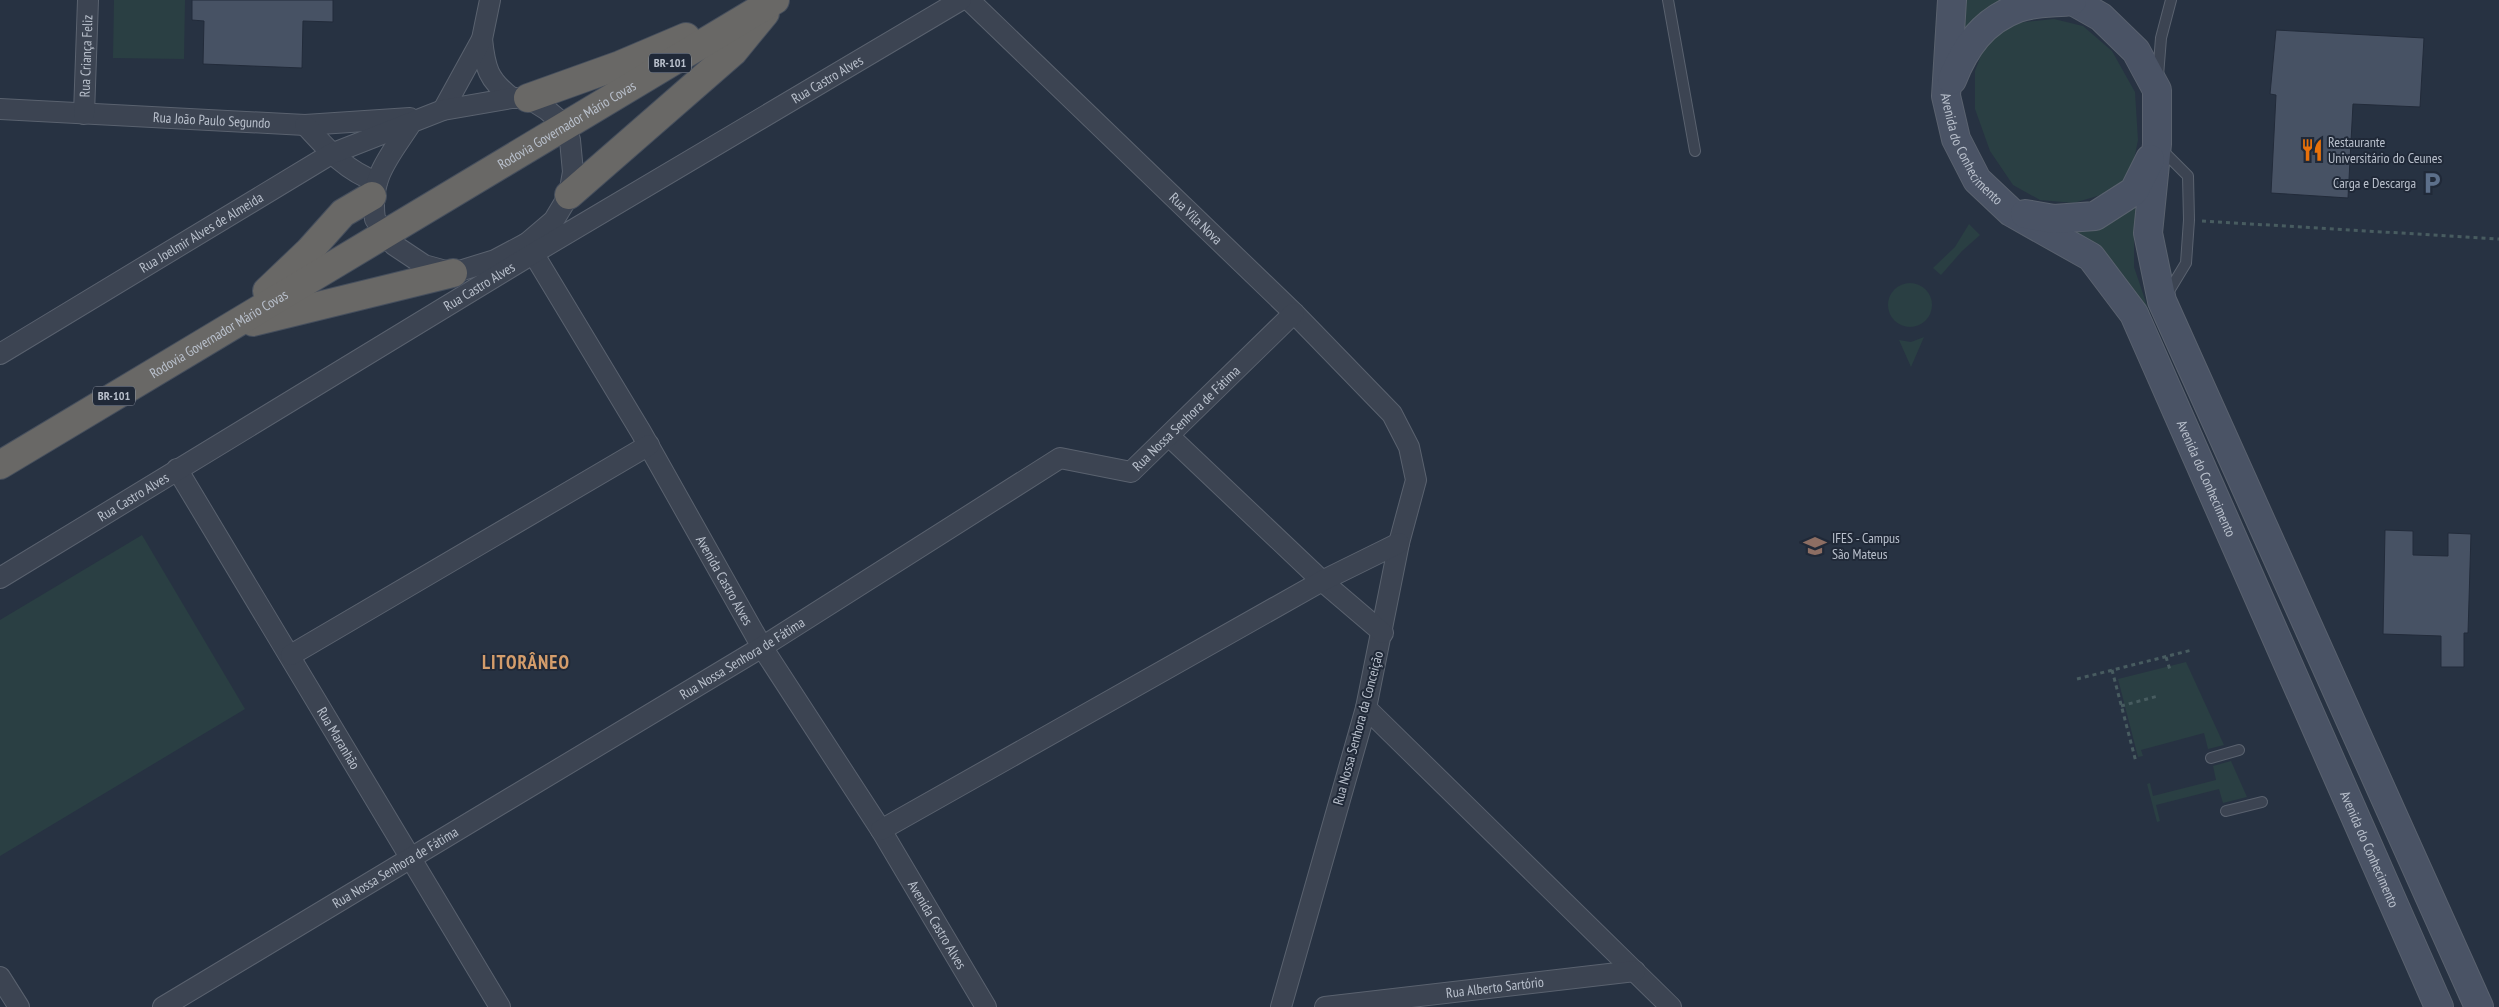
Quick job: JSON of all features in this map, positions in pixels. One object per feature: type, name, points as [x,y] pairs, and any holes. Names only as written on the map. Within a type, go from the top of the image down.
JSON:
[{"type":"highway","points":[[520,98],[620,65],[775,0]]},
{"type":"highway","points":[[569,195],[733,52],[753,30],[775,0]]},
{"type":"highway","name":"Rodovia Governador Mário Covas","points":[[0,465],[775,0]]},
{"type":"highway","points":[[228,328],[296,265],[343,213],[375,189]]},
{"type":"highway","points":[[228,328],[453,273]]},
{"type":"main road","name":"Avenida do Conhecimento","points":[[1952,0],[1946,96],[1956,139],[1977,180],[2011,212],[2091,258],[2134,314],[2438,1007]]},
{"type":"main road","points":[[1946,96],[1962,56],[1985,26],[2019,7],[2072,0],[2101,17],[2136,51],[2157,90],[2157,144],[2148,233],[2162,301],[2479,1007]]},
{"type":"main road","points":[[2011,212],[2054,219],[2095,216],[2134,191],[2157,144]]},
{"type":"street","name":"Rua Criança Feliz","points":[[84,114],[88,0]]},
{"type":"street","points":[[482,39],[426,117],[381,170],[375,189],[374,219],[394,245],[424,265],[453,273],[530,248],[554,220],[569,195],[573,172],[570,140],[566,126],[547,110],[520,98],[490,77],[485,65],[482,39],[490,0]]},
{"type":"street","name":"Rua Castro Alves","points":[[0,578],[530,248],[961,0]]},
{"type":"street","name":"Rua Vila Nova","points":[[970,0],[1294,313],[1392,414],[1409,447]]},
{"type":"street","points":[[426,117],[520,98]]},
{"type":"street","name":"Rua João Paulo Segundo","points":[[0,109],[305,126],[426,117]]},
{"type":"street","name":"Rua Joelmir Alves de Almeida","points":[[0,354],[332,154],[426,117]]},
{"type":"street","points":[[305,126],[332,154],[375,189]]},
{"type":"street","name":"Avenida Castro Alves","points":[[530,248],[648,444],[762,647],[881,830],[986,1007]]},
{"type":"street","name":"Rua Nossa Senhora de Fátima","points":[[163,1007],[411,860],[762,647],[1060,458],[1131,472],[1294,313]]},
{"type":"street","points":[[1169,436],[1322,581],[1382,632]]},
{"type":"street","points":[[290,655],[648,444]]},
{"type":"street","name":"Rua Nossa Senhora da Conceição","points":[[1281,1007],[1366,708],[1399,543],[1416,480],[1409,447]]},
{"type":"street","name":"Rua Maranhão","points":[[177,469],[500,1007]]},
{"type":"street","points":[[881,830],[1322,581],[1399,543]]},
{"type":"street","points":[[1366,708],[1671,1007]]},
{"type":"street","name":"Rua Alberto Sartório","points":[[1325,1007],[1635,971]]},
{"type":"street","points":[[0,977],[18,1007]]},
{"type":"lane","points":[[1668,0],[1695,151]]},
{"type":"lane","points":[[2157,90],[2161,38],[2171,0]]},
{"type":"lane","points":[[2157,144],[2188,176],[2189,220],[2186,263],[2162,301]]},
{"type":"lane","points":[[2211,758],[2239,750]]},
{"type":"lane","points":[[2226,811],[2262,802]]},
{"type":"path","points":[[2189,220],[2499,239]]},
{"type":"path","points":[[2077,679],[2192,650]]},
{"type":"path","points":[[2166,657],[2170,670]]},
{"type":"path","points":[[2112,670],[2136,762]]},
{"type":"path","points":[[2121,706],[2158,696]]},
{"type":"green space","points":[[114,0],[185,0],[184,59],[113,58]]},
{"type":"green space","points":[[1965,0],[2009,0],[1983,12],[1962,41]]},
{"type":"green space","points":[[2054,19],[2083,26],[2112,51],[2135,92],[2138,140],[2131,175],[2104,194],[2074,203],[2040,200],[2013,185],[1990,151],[1975,109],[1975,71],[1986,42],[2015,23]]},
{"type":"green space","points":[[2141,198],[2134,228],[2134,267],[2159,341],[2121,272],[2097,248],[2063,230],[2105,223],[2122,214]]},
{"type":"green space","points":[[1969,224],[1980,235],[1962,251],[1941,275],[1933,268],[1955,247]]},
{"type":"green space","points":[[1914,283],[1926,289],[1931,296],[1931,314],[1926,321],[1919,326],[1906,327],[1898,324],[1891,317],[1888,301],[1891,293],[1898,286]]},
{"type":"green space","points":[[1924,337],[1911,367],[1899,340],[1911,342]]},
{"type":"green space","points":[[142,535],[245,709],[0,856],[0,620]]},
{"type":"green space","points":[[2186,662],[2224,745],[2208,749],[2204,733],[2141,750],[2143,756],[2138,757],[2118,679]]},
{"type":"green space","points":[[2231,761],[2247,797],[2223,803],[2219,789],[2156,805],[2160,821],[2157,822],[2147,784],[2150,783],[2153,796],[2216,780],[2213,766]]},
{"type":"building","points":[[192,0],[333,0],[333,22],[303,21],[302,68],[203,64],[204,21],[192,20]]},
{"type":"building","name":"Restaurante Universitário do Ceunes","points":[[2276,30],[2424,38],[2420,107],[2353,104],[2348,198],[2271,193],[2276,95],[2270,94]]},
{"type":"building","points":[[2385,530],[2413,531],[2413,555],[2448,556],[2448,533],[2471,534],[2468,633],[2464,633],[2464,667],[2441,667],[2441,636],[2383,634]]},
{"type":"place","name":"Restaurante Universitário do Ceunes","points":[[2312,150]]},
{"type":"place","name":"Carga e Descarga","points":[[2432,183]]},
{"type":"place","name":"IFES - Campus São Mateus","points":[[1815,546]]},
{"type":"district","name":"LITORÂNEO","points":[[526,662]]}]
